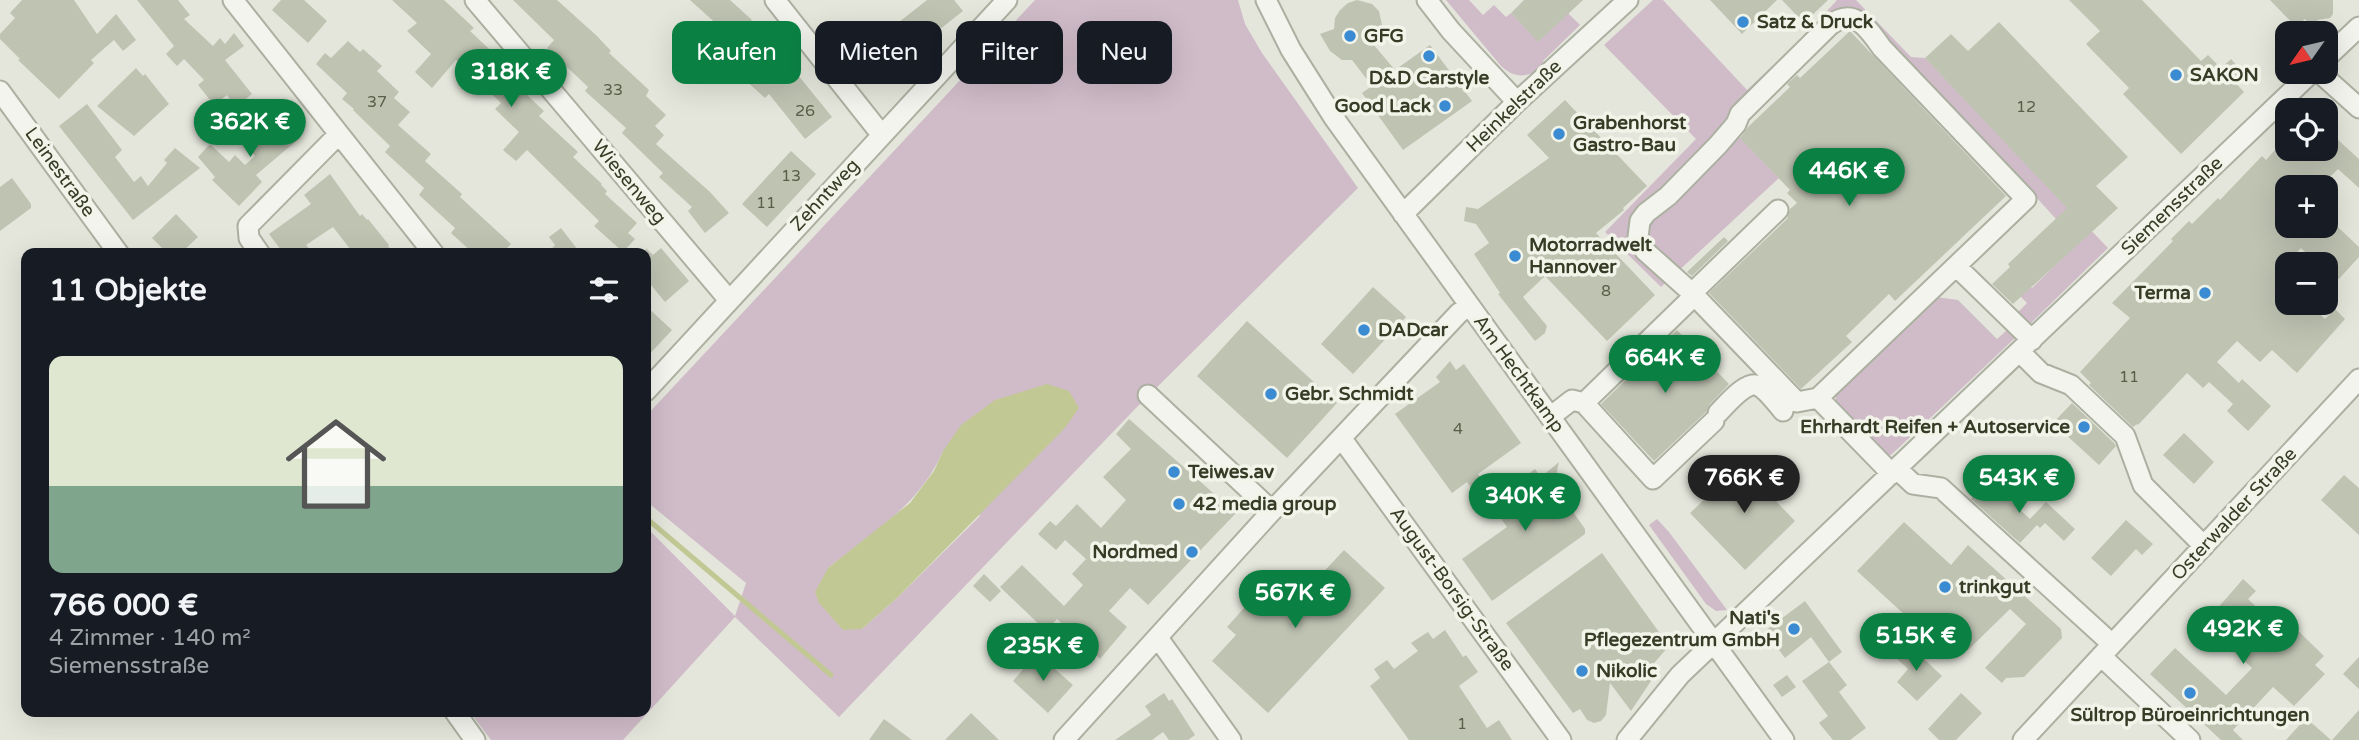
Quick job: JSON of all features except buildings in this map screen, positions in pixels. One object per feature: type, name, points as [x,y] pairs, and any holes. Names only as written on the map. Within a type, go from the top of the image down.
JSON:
[{"type":"street","points":[[233,0],[429,248]]},
{"type":"street","name":"Wiesenweg","points":[[475,0],[729,300]]},
{"type":"street","points":[[775,0],[881,134]]},
{"type":"street","name":"Zehntweg","points":[[651,386],[1007,0]]},
{"type":"street","name":"Am Hechtkamp","points":[[1266,0],[1315,90],[1784,740]]},
{"type":"street","points":[[1427,0],[1451,31],[1517,102]]},
{"type":"street","name":"Heinkelstraße","points":[[1403,214],[1517,102],[1628,0]]},
{"type":"street","points":[[1855,19],[1864,25],[1882,48],[2026,199],[1818,398],[1790,407],[1693,295],[1641,245],[1639,227],[1642,218],[1668,196],[1717,145],[1736,124],[1740,114],[1829,26],[1836,20],[1855,19]]},
{"type":"street","points":[[2338,47],[2359,27]]},
{"type":"street","name":"Siemensstraße","points":[[1627,740],[1681,675],[2025,341],[2299,84]]},
{"type":"street","points":[[2332,84],[2359,108]]},
{"type":"street","name":"Leinestraße","points":[[0,91],[115,248]]},
{"type":"street","points":[[256,248],[248,238],[248,226],[338,135]]},
{"type":"street","points":[[1584,403],[1778,209]]},
{"type":"street","points":[[1956,267],[2025,341],[2041,373],[2071,385],[2125,436],[2143,485],[2204,546]]},
{"type":"street","points":[[1063,740],[1272,511],[1459,313],[1469,306]]},
{"type":"street","name":"Osterwalder Straße","points":[[2023,740],[2359,379]]},
{"type":"street","points":[[1550,417],[1572,400],[1584,403],[1653,479],[1745,387],[1758,385],[1790,407]]},
{"type":"street","points":[[1148,395],[1272,511]]},
{"type":"street","points":[[1818,398],[1894,471],[1913,484],[1941,488],[2107,650],[2190,740]]},
{"type":"street","name":"August-Borsig-Straße","points":[[1342,439],[1561,740]]},
{"type":"street","points":[[1158,638],[1231,740]]},
{"type":"street","points":[[459,717],[475,740]]},
{"type":"shaded area","points":[[1035,0],[1238,0],[1245,24],[1262,53],[1358,188],[1136,408],[839,717],[735,617],[651,709],[651,532],[735,616],[746,583],[651,505],[651,411],[956,84],[1063,84],[1063,21],[1015,21]],"holes":[[[943,451],[980,516],[862,629],[828,568],[908,503],[922,487]]]},
{"type":"shaded area","points":[[1446,0],[1469,0],[1483,15],[1494,5],[1506,17],[1511,13],[1538,41],[1568,13],[1580,25],[1543,61],[1547,65],[1530,74],[1518,75],[1501,66]]},
{"type":"shaded area","points":[[1653,0],[1663,0],[1747,90],[1804,36],[1837,0],[1856,0],[1911,57],[1925,58],[2108,248],[2029,325],[2016,314],[2027,303],[2011,287],[2021,278],[2032,288],[2078,243],[2001,159],[1859,13],[1726,123],[1779,178],[1661,287],[1605,232],[1696,139],[1604,45]]},
{"type":"shaded area","points":[[1929,296],[1958,300],[1997,339],[2007,330],[2015,338],[1891,455],[1887,455],[1839,405],[1835,392]]},
{"type":"shaded area","points":[[1047,384],[1069,391],[1079,408],[1064,429],[898,597],[862,629],[843,630],[819,603],[815,592],[828,568],[910,503],[934,471],[943,451],[961,425],[995,400]]},
{"type":"shaded area","points":[[1657,519],[1727,610],[1716,611],[1706,604],[1649,525]]},
{"type":"shaded area","points":[[474,717],[644,717],[623,740],[491,740]]},
{"type":"waterway","points":[[651,522],[831,675]]},
{"type":"place","name":"Satz & Druck","points":[[1743,22]]},
{"type":"place","name":"GFG","points":[[1350,36]]},
{"type":"place","name":"D&D Carstyle","points":[[1429,56]]},
{"type":"place","name":"SAKON","points":[[2176,75]]},
{"type":"place","name":"Good Lack","points":[[1445,106]]},
{"type":"place","name":"Grabenhorst Gastro-Bau","points":[[1559,134]]},
{"type":"place","name":"Motorradwelt Hannover","points":[[1515,256]]},
{"type":"place","name":"Terma","points":[[2205,293]]},
{"type":"place","name":"DADcar","points":[[1364,330]]},
{"type":"place","name":"Gebr. Schmidt","points":[[1271,394]]},
{"type":"place","name":"Ehrhardt Reifen + Autoservice","points":[[2084,427]]},
{"type":"place","name":"Teiwes.av","points":[[1174,472]]},
{"type":"place","name":"42 media group","points":[[1179,504]]},
{"type":"place","name":"Nordmed","points":[[1192,552]]},
{"type":"place","name":"trinkgut","points":[[1945,587]]},
{"type":"place","name":"Nati's Pflegezentrum GmbH","points":[[1794,629]]},
{"type":"place","name":"Nikolic","points":[[1582,671]]},
{"type":"place","name":"Sültrop Büroeinrichtungen","points":[[2190,693]]}]
